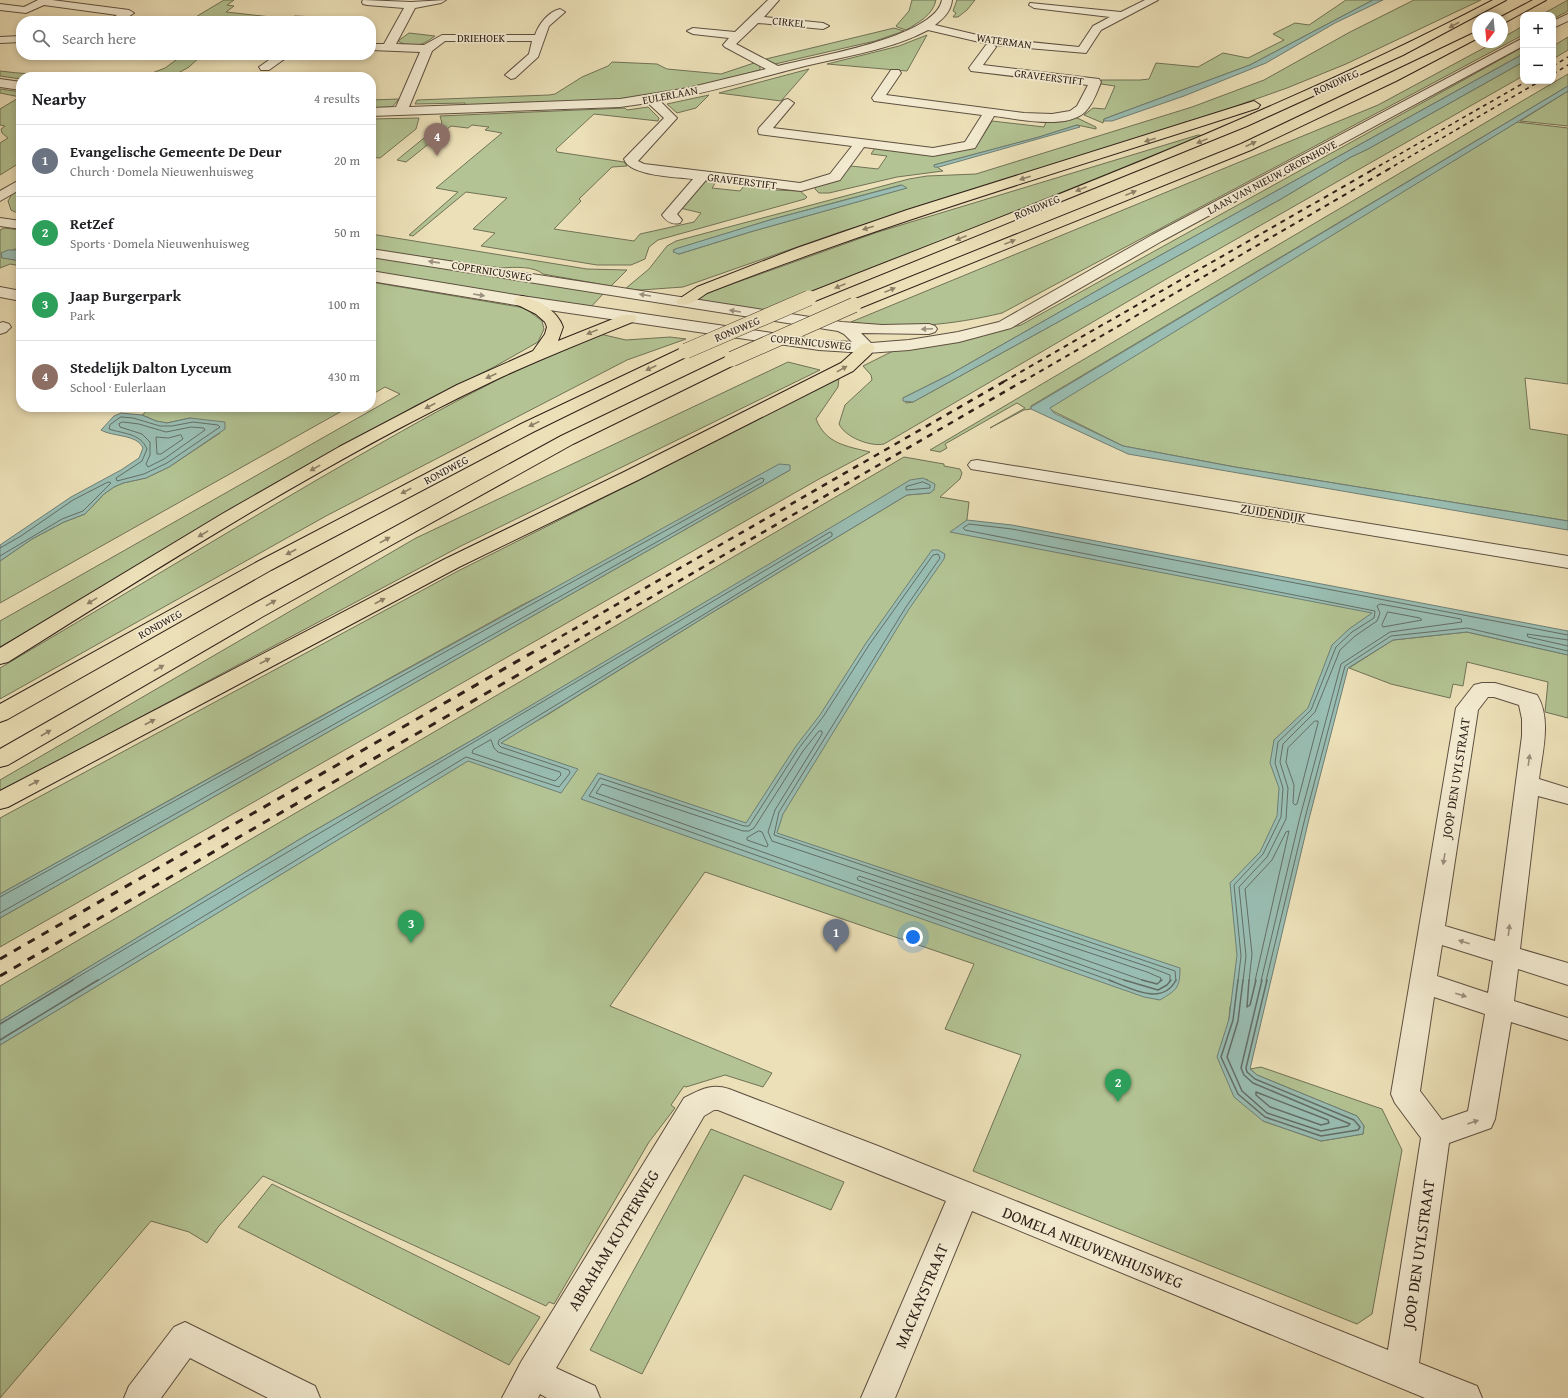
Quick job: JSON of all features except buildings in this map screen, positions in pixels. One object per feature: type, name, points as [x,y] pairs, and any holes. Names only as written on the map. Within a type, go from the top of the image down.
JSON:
[{"type":"highway","name":"RONDWEG","points":[[0,714],[264,566],[526,428],[686,351],[809,298],[1224,132],[1353,75],[1448,29],[1500,0]]},
{"type":"highway","points":[[1508,19],[1541,0]]},
{"type":"highway","name":"RONDWEG","points":[[0,759],[255,612],[567,440],[662,392],[854,305],[1246,147],[1392,78],[1472,37]]},
{"type":"highway","points":[[685,305],[702,290],[863,230],[966,196],[1138,144],[1266,101],[1353,75]]},
{"type":"highway","points":[[522,301],[547,314],[554,323],[555,332],[551,342],[540,353]]},
{"type":"highway","points":[[0,657],[293,480],[385,429],[464,388],[540,353],[629,318]]},
{"type":"highway","points":[[0,801],[452,563],[631,476],[847,367],[866,351],[866,348]]},
{"type":"street","points":[[384,15],[440,0]]},
{"type":"street","name":"CIRKEL","points":[[738,36],[771,0]]},
{"type":"street","name":"EULERLAAN","points":[[376,112],[620,103],[652,100],[709,88],[893,40],[926,26],[938,16],[947,5],[947,0]]},
{"type":"street","points":[[1091,72],[1082,51],[1097,28],[1122,14],[1153,0]]},
{"type":"street","points":[[361,15],[367,1],[409,9]]},
{"type":"street","points":[[0,7],[26,10],[42,2],[129,13],[123,16]]},
{"type":"street","points":[[1034,5],[1122,14]]},
{"type":"street","points":[[389,46],[409,9]]},
{"type":"street","points":[[511,75],[534,55],[544,25],[560,12]]},
{"type":"street","points":[[1556,23],[1568,17]]},
{"type":"street","name":"CIRKEL","points":[[755,19],[823,26]]},
{"type":"street","name":"WATERMAN","points":[[926,26],[990,41],[1082,51]]},
{"type":"street","points":[[693,31],[738,36]]},
{"type":"street","points":[[738,36],[729,45],[776,70]]},
{"type":"street","name":"DRIEHOEK","points":[[427,49],[442,38],[539,38]]},
{"type":"street","points":[[0,40],[16,39]]},
{"type":"street","name":"LAAN VAN NIEUW GROENHOVE","points":[[866,348],[909,345],[966,336],[1005,325],[1020,315],[1157,238],[1520,43]]},
{"type":"street","points":[[376,47],[389,46],[427,49],[401,111]]},
{"type":"street","name":"GRAVEERSTIFT","points":[[895,73],[875,102],[990,112],[1047,119],[1075,114],[1080,110],[1091,72],[972,72],[990,47]]},
{"type":"street","points":[[265,68],[277,60]]},
{"type":"street","points":[[0,83],[16,85]]},
{"type":"street","name":"GRAVEERSTIFT","points":[[652,100],[671,118],[631,159],[632,163],[641,168],[778,186],[801,187],[835,177],[861,143]]},
{"type":"street","points":[[788,103],[759,132],[933,152],[970,145],[990,112]]},
{"type":"street","points":[[0,185],[16,175]]},
{"type":"street","name":"GRAVEERSTIFT","points":[[675,220],[668,215],[702,176]]},
{"type":"street","points":[[0,197],[16,186]]},
{"type":"street","points":[[0,204],[2,208],[0,211]]},
{"type":"street","points":[[0,215],[16,217]]},
{"type":"street","points":[[0,222],[16,224]]},
{"type":"street","name":"COPERNICUSWEG","points":[[376,254],[685,305],[713,307],[842,328],[850,331],[866,348]]},
{"type":"street","name":"COPERNICUSWEG","points":[[376,277],[629,318],[819,345],[866,348]]},
{"type":"street","points":[[0,292],[16,295]]},
{"type":"street","name":"COPERNICUSWEG","points":[[629,318],[685,305]]},
{"type":"street","name":"COPERNICUSWEG","points":[[685,305],[694,320],[714,330]]},
{"type":"street","name":"LAAN VAN NIEUW GROENHOVE","points":[[842,328],[882,330],[938,328],[1020,315]]},
{"type":"street","name":"ZUIDENDIJK","points":[[977,465],[1568,562]]},
{"type":"street","name":"JOOP DEN UYLSTRAAT","points":[[1401,1372],[1436,1135],[1405,1094],[1433,932],[1467,708],[1482,690],[1495,690],[1529,700],[1533,719],[1533,730],[1500,1007],[1481,1120],[1436,1135]]},
{"type":"street","points":[[1526,784],[1568,796]]},
{"type":"street","points":[[1433,932],[1568,974]]},
{"type":"street","points":[[1424,983],[1568,1029]]},
{"type":"street","name":"ABRAHAM KUYPERWEG","points":[[526,1386],[694,1107],[711,1098],[719,1098]]},
{"type":"street","name":"DOMELA NIEUWENHUISWEG","points":[[719,1098],[868,1155],[1466,1398]]},
{"type":"street","name":"MACKAYSTRAAT","points":[[878,1398],[964,1195]]},
{"type":"street","points":[[141,1398],[185,1338],[303,1398]]},
{"type":"street","points":[[526,1386],[583,1398]]},
{"type":"green space","points":[[224,0],[234,0],[227,5],[234,6],[226,12],[262,16],[197,16]]},
{"type":"green space","points":[[912,0],[936,0],[932,10],[920,21],[906,30],[897,27],[896,26],[909,11]]},
{"type":"green space","points":[[957,0],[975,0],[967,10],[958,17],[953,17],[956,13],[953,11]]},
{"type":"green space","points":[[1346,0],[1373,0],[1250,65],[1104,119],[1103,123],[1084,115],[1093,108],[1105,109],[1115,86],[1101,84],[1101,80],[1149,79],[1156,63],[1198,67],[1223,53],[1248,58],[1284,40],[1273,34],[1295,23],[1309,25]]},
{"type":"green space","points":[[1414,0],[1481,0],[1346,64],[1287,88],[1146,138],[843,231],[683,287],[641,290],[625,289],[649,269],[667,246],[676,241],[909,179],[927,176],[976,174],[1192,107],[1264,80],[1350,32]],"holes":[[[901,185],[906,188],[750,232],[679,254],[673,250],[773,219]]]},
{"type":"green space","points":[[1568,0],[1568,11],[1556,17],[1556,12],[1546,12]]},
{"type":"green space","points":[[894,28],[904,31],[875,41],[775,64],[766,59]]},
{"type":"green space","points":[[1520,28],[1520,37],[1508,43],[1508,35]]},
{"type":"green space","points":[[409,33],[435,36],[422,44],[413,46],[403,44],[398,41]]},
{"type":"green space","points":[[927,35],[907,71],[827,64],[899,46]]},
{"type":"green space","points":[[1568,37],[1568,50],[1556,57],[1556,44]]},
{"type":"green space","points":[[1484,48],[1499,48],[1002,313],[964,321],[927,325],[889,326],[851,322],[1378,105]]},
{"type":"green space","points":[[1520,49],[1520,56],[1114,281],[949,375],[903,398],[906,403],[913,402],[1281,199],[1351,157],[1368,149],[1520,64],[1520,78],[1168,278],[884,444],[878,445],[858,440],[842,429],[839,424],[845,405],[872,380],[871,375],[863,366],[897,349],[960,341],[1021,325]]},
{"type":"green space","points":[[176,60],[197,60],[189,67],[180,72],[155,72],[165,68]]},
{"type":"green space","points":[[612,62],[657,64],[667,69],[721,74],[754,63],[760,66],[760,70],[702,85],[622,99],[577,102],[465,105],[465,103],[415,104],[417,100],[555,94],[582,77],[608,66]]},
{"type":"green space","points":[[809,69],[781,101],[719,93]]},
{"type":"green space","points":[[0,71],[16,73],[16,78],[0,76]]},
{"type":"green space","points":[[1568,74],[1568,86],[1031,406],[1031,409],[1024,410],[990,428],[1025,408],[1017,403],[945,444],[947,448],[940,452],[930,450],[1551,84],[1556,84],[1556,81]]},
{"type":"green space","points":[[0,89],[16,91],[16,96],[0,93]]},
{"type":"green space","points":[[1568,91],[1568,126],[1520,121]]},
{"type":"green space","points":[[709,95],[696,108],[677,113],[667,104]]},
{"type":"green space","points":[[16,99],[16,165],[0,175],[0,143],[8,138],[2,133],[1,129],[5,126],[0,125],[0,109]]},
{"type":"green space","points":[[399,99],[392,107],[376,108],[376,100]]},
{"type":"green space","points":[[648,107],[659,118],[658,121],[594,114],[556,149],[557,152],[624,162],[627,166],[612,167],[579,199],[581,201],[554,229],[634,241],[640,234],[694,222],[701,213],[680,208],[705,181],[716,182],[712,188],[740,191],[744,186],[800,191],[807,197],[805,199],[658,240],[649,247],[645,259],[631,265],[597,265],[481,246],[495,233],[473,229],[507,198],[466,192],[413,236],[409,235],[458,192],[436,188],[502,133],[485,130],[489,127],[472,125],[468,128],[451,126],[406,162],[397,160],[442,123],[440,116],[625,108],[627,110]]},
{"type":"green space","points":[[1075,117],[1096,127],[1096,129],[1077,125],[1039,137],[934,165],[943,171],[897,177],[829,193],[819,193],[815,189],[815,186],[840,178],[851,166],[878,169],[887,156],[871,154],[875,148],[959,151],[977,145],[992,121],[1044,127],[1046,122]]},
{"type":"green space","points":[[419,118],[416,129],[380,158],[376,158],[376,119]]},
{"type":"green space","points":[[1517,122],[1568,128],[1568,384],[1525,378],[1530,429],[1568,435],[1568,521],[1235,467],[1123,446],[1051,410],[1050,408],[1058,401]]},
{"type":"green space","points":[[1198,135],[1206,136],[766,311],[697,300],[707,293],[878,232]]},
{"type":"green space","points":[[16,192],[16,212],[11,210],[8,201],[12,194]]},
{"type":"green space","points":[[4,228],[16,229],[16,249],[1,257],[16,260],[16,265],[10,264],[0,268],[0,230]]},
{"type":"green space","points":[[376,235],[587,269],[627,270],[611,286],[543,274],[529,268],[502,268],[376,251]]},
{"type":"green space","points":[[376,257],[603,293],[590,308],[376,274]]},
{"type":"green space","points":[[376,283],[525,308],[542,321],[544,329],[538,342],[494,367],[415,406],[0,647],[0,621],[368,412],[376,412],[376,408],[400,394],[385,387],[376,392]]},
{"type":"green space","points":[[600,334],[626,340],[670,337],[686,339],[627,360],[326,516],[0,699],[0,668],[275,504],[419,421],[526,366]]},
{"type":"green space","points":[[788,362],[820,370],[461,546],[0,792],[0,780],[416,538]]},
{"type":"green space","points":[[839,377],[838,387],[816,419],[825,434],[831,439],[845,446],[870,452],[819,479],[0,947],[0,918],[790,470],[520,606],[0,894],[0,818],[458,571]]},
{"type":"green space","points":[[146,412],[340,412],[0,603],[0,561],[32,539],[64,522],[85,514],[104,494],[114,487],[123,483],[146,478],[169,467],[220,433],[190,418],[167,423],[156,421],[142,415]]},
{"type":"green space","points":[[904,457],[944,464],[944,466],[960,469],[962,473],[960,479],[940,497],[969,502],[966,528],[1402,614],[1344,657],[1230,1007],[1229,1019],[1263,1121],[1321,1141],[1363,1134],[1364,1126],[1357,1116],[1257,1075],[1250,1069],[1261,1067],[1382,1109],[1402,1150],[1372,1314],[1357,1324],[973,1171],[1021,1055],[945,1029],[974,964],[705,872],[610,1006],[772,1073],[763,1087],[725,1075],[686,1087],[684,1086],[671,1105],[675,1108],[649,1142],[554,1304],[549,1302],[546,1306],[263,1176],[218,1227],[207,1243],[189,1232],[151,1221],[0,1398],[0,1045],[462,764],[547,715],[708,615],[907,495],[930,493],[927,479],[305,836],[0,1021],[0,986]]},
{"type":"green space","points":[[1467,632],[1568,655],[1568,718],[1545,712],[1548,682],[1467,662],[1463,686],[1453,684],[1450,698],[1391,684],[1349,668],[1393,640]]},
{"type":"green space","points":[[711,1129],[844,1182],[831,1210],[744,1175],[642,1374],[590,1350]]},
{"type":"green space","points":[[272,1184],[540,1317],[509,1365],[238,1227]]},
{"type":"water","points":[[1373,0],[1383,0],[1335,23],[1266,63],[1184,96],[1112,121],[1104,121],[1104,119],[1250,65]]},
{"type":"water","points":[[1520,56],[1520,64],[1368,149],[1351,157],[1281,199],[913,402],[903,401],[903,398],[949,375],[1114,281]]},
{"type":"water","points":[[1568,86],[1568,91],[1050,408],[1054,413],[1123,446],[1235,467],[1568,521],[1568,530],[1128,454],[1031,409],[1031,407]]},
{"type":"water","points":[[1077,125],[1080,127],[939,167],[934,167],[934,165],[1039,137]]},
{"type":"water","points":[[902,185],[907,188],[750,232],[679,254],[673,252],[675,249],[773,219]]},
{"type":"water","points":[[8,250],[16,250],[16,260],[2,258],[1,253]]},
{"type":"water","points":[[121,413],[142,415],[156,421],[167,423],[190,418],[225,422],[225,429],[169,467],[146,478],[123,483],[114,487],[104,494],[85,514],[64,522],[32,539],[0,561],[0,545],[71,497],[121,470],[139,458],[143,448],[136,440],[101,430],[114,416]]},
{"type":"water","points":[[779,464],[790,465],[790,470],[0,918],[0,894]]},
{"type":"water","points":[[923,478],[935,484],[934,490],[930,493],[907,495],[708,615],[501,743],[578,769],[561,793],[468,761],[0,1045],[0,1021],[305,836],[481,735],[910,480]]},
{"type":"water","points":[[967,520],[1012,525],[1568,631],[1568,655],[1467,632],[1393,640],[1348,668],[1309,819],[1250,1069],[1257,1075],[1357,1116],[1364,1126],[1363,1134],[1321,1141],[1263,1121],[1234,1097],[1217,1057],[1229,1019],[1237,955],[1230,883],[1260,852],[1277,816],[1279,788],[1270,763],[1274,740],[1308,708],[1332,645],[1349,629],[1372,613],[950,532]]},
{"type":"water","points":[[932,550],[938,550],[945,554],[944,559],[909,609],[783,814],[777,833],[1180,968],[1178,985],[1170,994],[1160,1000],[1144,997],[581,799],[598,773],[746,823],[796,746],[820,715],[866,643]]},
{"type":"railway","points":[[1556,64],[1568,57]]},
{"type":"railway","points":[[1556,72],[1568,65]]},
{"type":"railway","points":[[1372,170],[1522,84]]},
{"type":"railway","points":[[1387,170],[1535,84]]},
{"type":"railway","points":[[1003,382],[1374,169]]},
{"type":"railway","points":[[1022,382],[1389,169]]},
{"type":"railway","points":[[541,648],[1005,381]]},
{"type":"railway","points":[[564,648],[1023,381]]},
{"type":"railway","points":[[0,959],[542,647]]},
{"type":"railway","points":[[0,976],[566,647]]},
{"type":"place","name":"Stedelijk Dalton Lyceum","points":[[437,156]]},
{"type":"place","name":"Jaap Burgerpark","points":[[411,943]]},
{"type":"place","name":"Evangelische Gemeente De Deur","points":[[836,952]]},
{"type":"place","name":"RetZef","points":[[1118,1102]]}]
